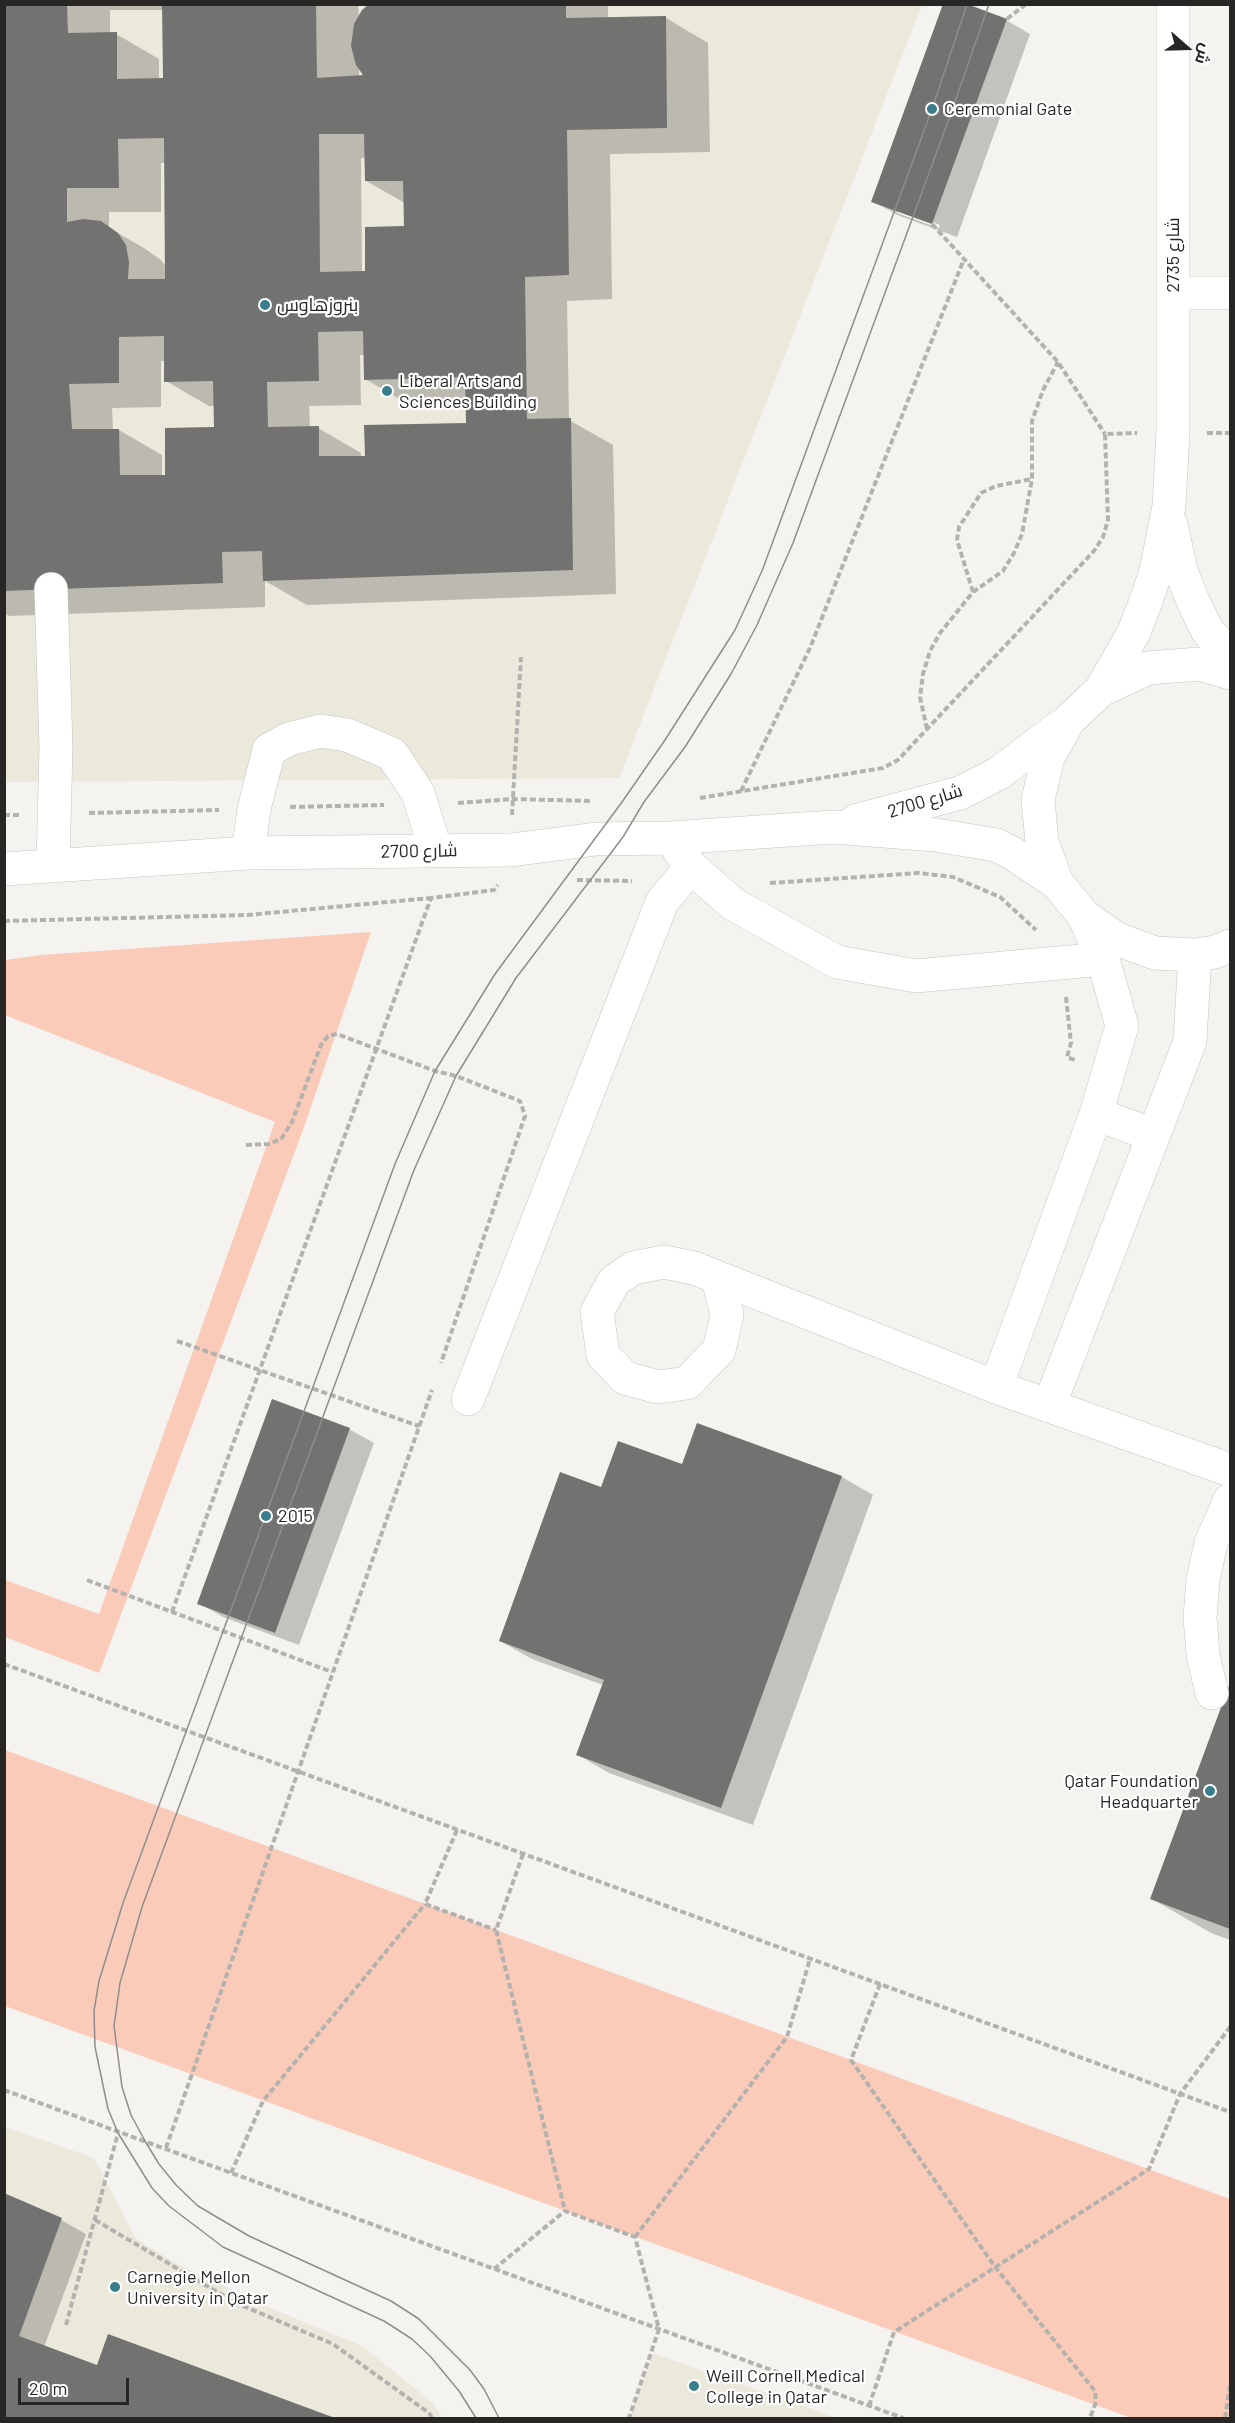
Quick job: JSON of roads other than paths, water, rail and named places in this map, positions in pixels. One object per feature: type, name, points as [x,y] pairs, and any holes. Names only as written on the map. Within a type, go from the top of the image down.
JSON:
[{"type":"street","name":"شارع 2735","points":[[1101,690],[1134,632],[1146,602],[1156,571],[1169,506],[1173,432],[1173,4]]},
{"type":"street","points":[[1173,293],[1230,293]]},
{"type":"street","name":"شارع 2735","points":[[1169,506],[1173,539],[1181,571],[1193,601],[1207,630],[1230,657]]},
{"type":"street","points":[[51,589],[56,713],[53,866]]},
{"type":"street","points":[[996,1387],[1096,1114],[1122,1026],[1103,959],[1084,916],[1057,883],[1042,842],[1038,800],[1048,757],[1069,720],[1101,690],[1148,668],[1199,664],[1230,673]]},
{"type":"street","name":"شارع 2700","points":[[833,826],[960,793],[999,773],[1069,720]]},
{"type":"street","points":[[248,853],[254,809],[269,750],[289,739],[320,731],[347,735],[392,754],[418,793],[436,851]]},
{"type":"street","name":"شارع 2700","points":[[4,869],[248,853],[511,850],[596,838],[670,838],[833,826],[971,839],[996,845],[1057,883]]},
{"type":"street","points":[[670,838],[685,875],[837,962],[916,975],[1056,965],[1103,959]]},
{"type":"street","points":[[468,1399],[662,902],[685,875]]},
{"type":"street","points":[[1049,1406],[1190,1041],[1218,955],[1155,953],[1117,939],[1084,916]]},
{"type":"street","points":[[1096,1114],[1153,1135]]},
{"type":"street","points":[[718,1279],[996,1387],[1230,1470]]},
{"type":"street","points":[[1212,1693],[1202,1646],[1200,1617],[1202,1589],[1211,1543],[1230,1500]]},
{"type":"tram line","points":[[476,2418],[459,2391],[430,2356],[412,2339],[384,2321],[223,2247],[169,2206],[152,2188],[118,2133],[108,2109],[95,2047],[94,2011],[99,1981],[123,1903],[395,1164],[435,1071],[495,974],[622,802],[665,740],[735,630],[762,571],[932,109],[967,4]]},
{"type":"tram line","points":[[499,2418],[484,2389],[470,2370],[419,2319],[391,2301],[249,2236],[198,2206],[176,2185],[159,2164],[145,2141],[131,2115],[122,2087],[114,2026],[120,1983],[142,1907],[414,1170],[456,1076],[516,978],[623,837],[644,802],[685,747],[731,674],[757,625],[793,543],[989,4]]},
{"type":"place","name":"Ceremonial Gate","points":[[932,109]]},
{"type":"place","name":"بنروزهاوس","points":[[265,305]]},
{"type":"place","name":"Liberal Arts and Sciences Building","points":[[387,391]]},
{"type":"place","name":"2015","points":[[266,1516]]},
{"type":"place","name":"Qatar Foundation Headquarter","points":[[1210,1791]]},
{"type":"place","name":"Carnegie Mellon University in Qatar","points":[[115,2287]]},
{"type":"place","name":"Weill Cornell Medical College in Qatar","points":[[694,2386]]}]
